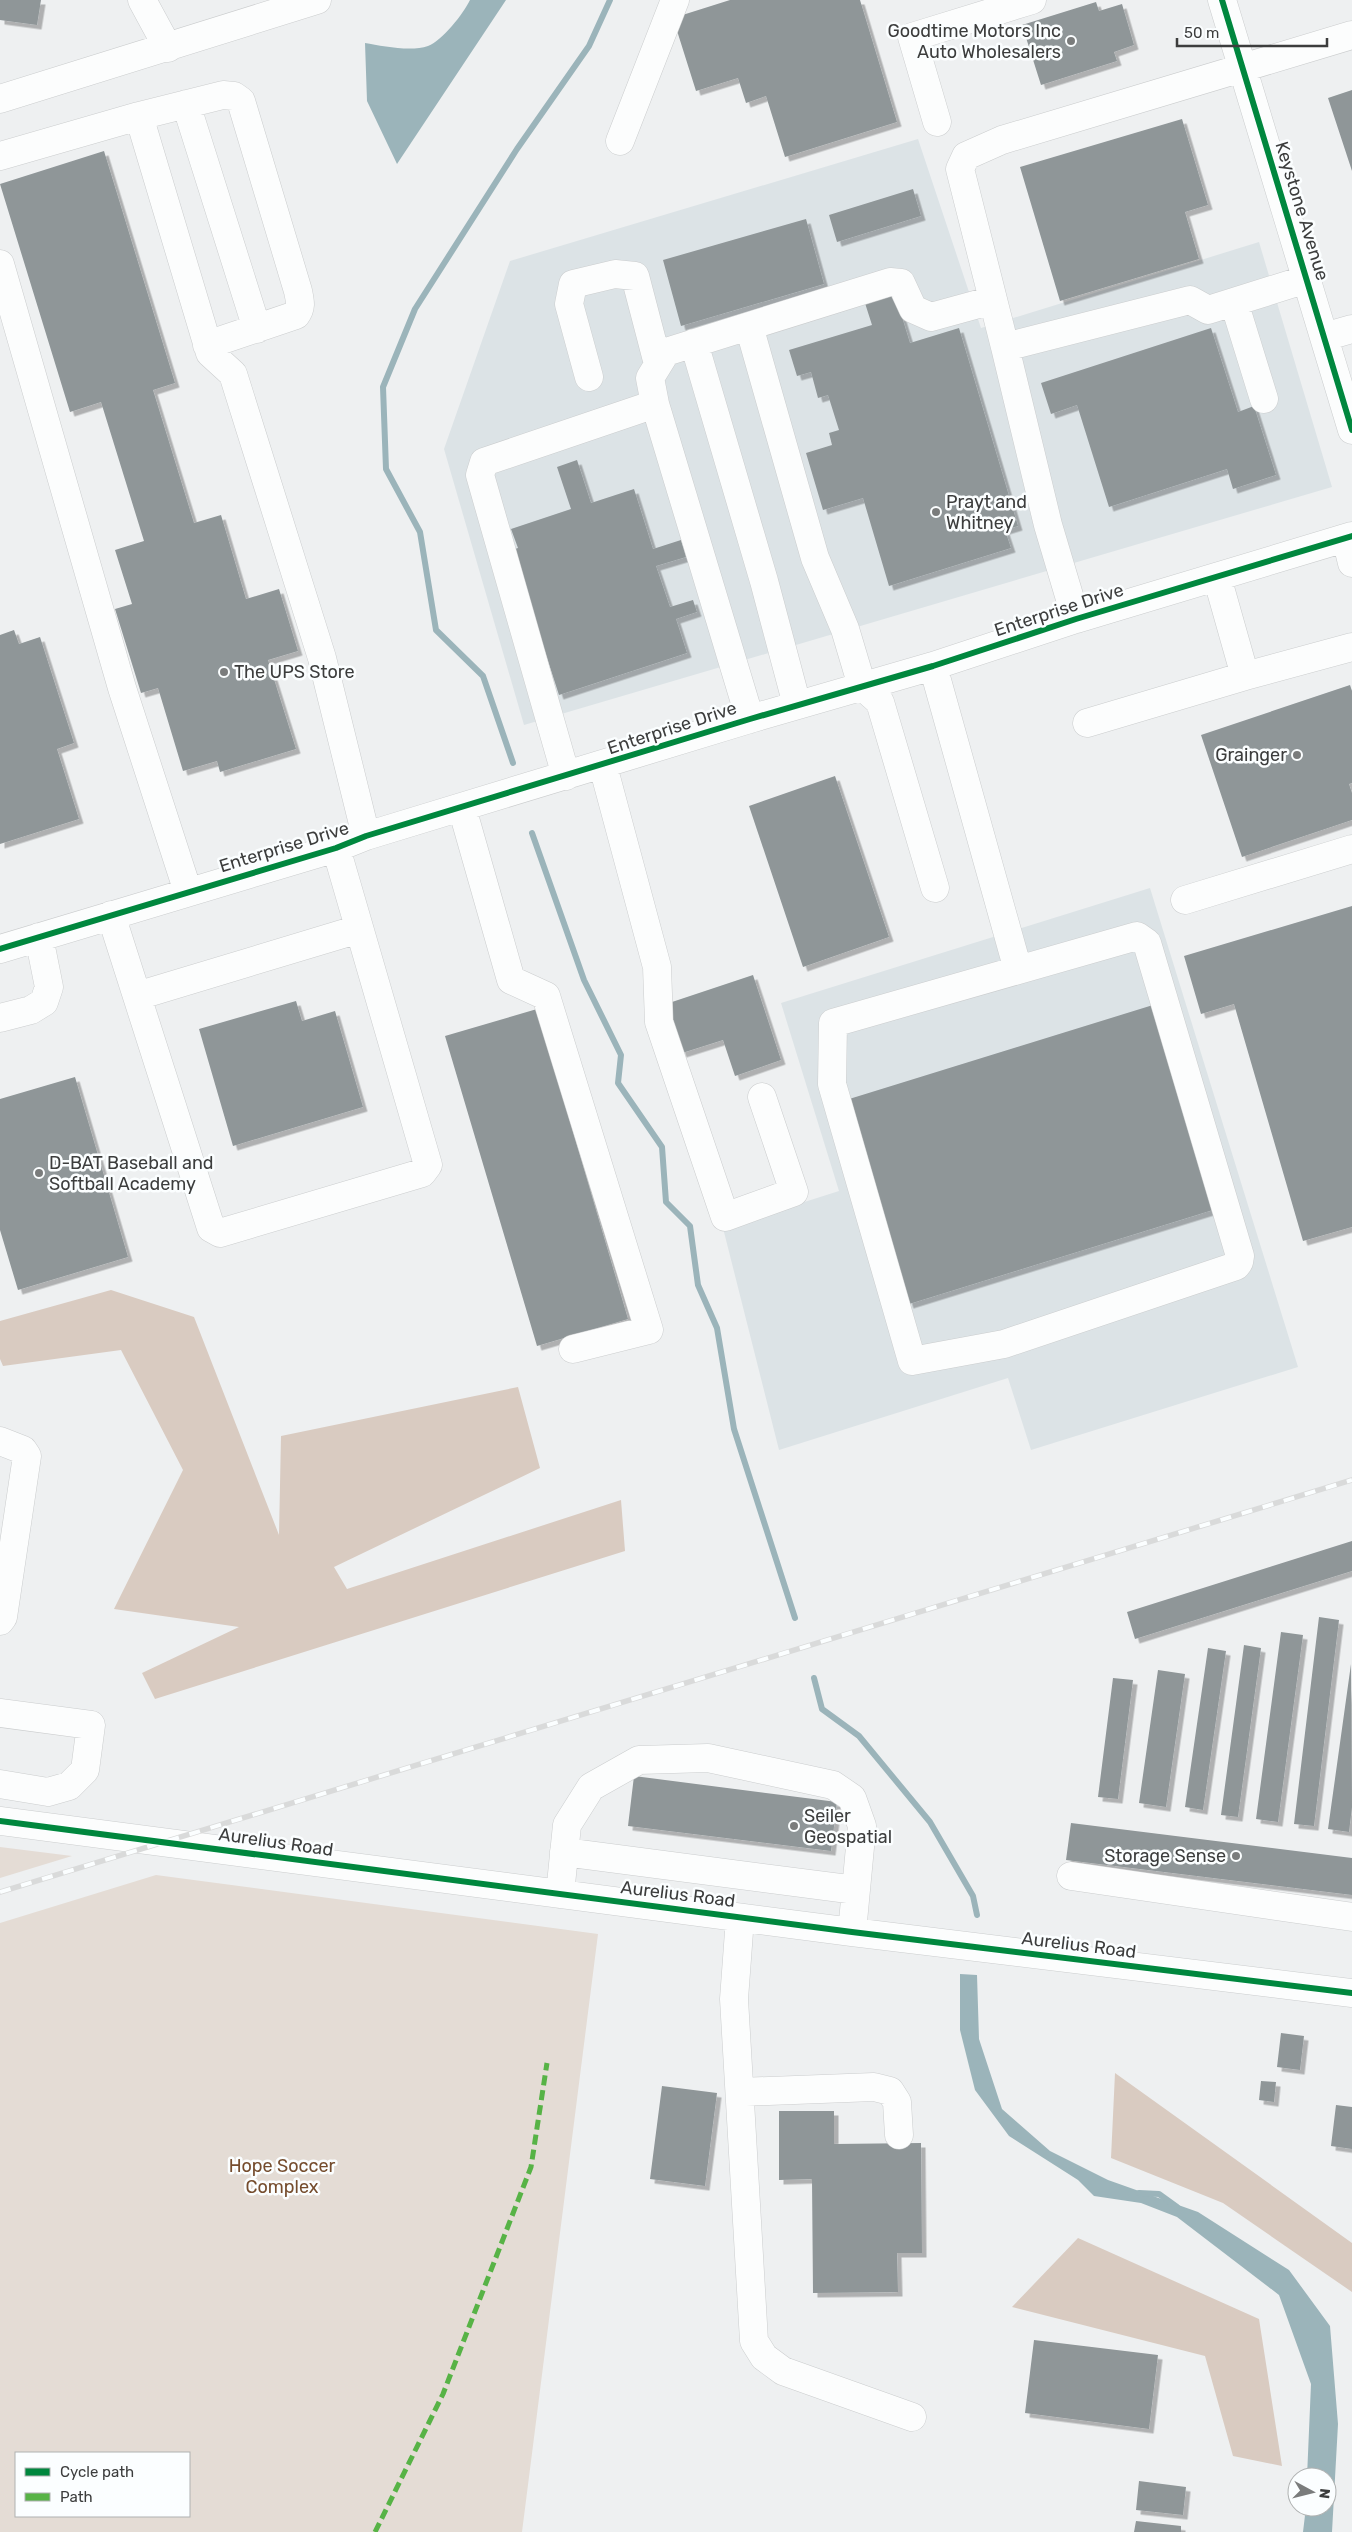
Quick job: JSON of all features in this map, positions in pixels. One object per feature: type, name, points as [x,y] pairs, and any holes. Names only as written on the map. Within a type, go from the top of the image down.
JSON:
[{"type":"street","points":[[142,0],[168,48]]},
{"type":"street","points":[[0,99],[168,48],[316,0]]},
{"type":"street","points":[[620,142],[675,0]]},
{"type":"street","points":[[937,122],[912,37],[1032,0]]},
{"type":"street","name":"Keystone Avenue","points":[[1228,2],[1244,67],[1352,430]]},
{"type":"street","points":[[1076,619],[1048,525],[960,169],[966,156],[1002,140],[1352,35]]},
{"type":"street","points":[[0,156],[186,104],[223,96],[234,96],[241,101],[262,165],[301,303],[296,316],[208,345]]},
{"type":"street","points":[[186,104],[257,328]]},
{"type":"street","points":[[139,116],[210,353],[234,374],[322,658],[366,836]]},
{"type":"street","points":[[0,264],[122,688],[188,892]]},
{"type":"street","points":[[589,378],[569,304],[573,284],[615,274],[635,276],[658,364]]},
{"type":"street","points":[[1005,347],[1190,300],[1208,310],[1307,278]]},
{"type":"street","points":[[750,719],[655,404],[650,378],[658,364],[666,352],[890,282],[902,283],[913,309],[931,317],[993,300]]},
{"type":"street","points":[[1234,302],[1264,399]]},
{"type":"street","points":[[749,326],[815,558],[845,629],[862,686],[880,702],[935,888]]},
{"type":"street","points":[[1324,337],[1352,329]]},
{"type":"street","points":[[694,343],[764,581],[797,705]]},
{"type":"street","points":[[566,776],[480,475],[484,462],[655,404]]},
{"type":"street","name":"Enterprise Drive","points":[[0,949],[336,848],[366,836],[603,766],[750,719],[933,666],[1076,619],[1217,578],[1350,546]]},
{"type":"street","points":[[1217,578],[1245,676]]},
{"type":"street","points":[[1087,723],[1245,676],[1352,647]]},
{"type":"street","points":[[933,666],[1018,970]]},
{"type":"street","points":[[603,766],[657,967],[659,1022],[725,1216],[794,1192],[762,1097]]},
{"type":"street","points":[[462,808],[511,980],[546,996],[649,1330],[573,1349]]},
{"type":"street","points":[[111,916],[211,1228],[215,1232],[220,1233],[422,1174],[428,1165],[336,848]]},
{"type":"street","points":[[1185,900],[1352,849]]},
{"type":"street","points":[[137,996],[359,929]]},
{"type":"street","points":[[1137,936],[1147,943],[1240,1256],[1239,1262],[1236,1266],[1004,1344],[912,1362],[832,1084],[833,1023],[1018,970],[1137,936]]},
{"type":"street","points":[[0,1018],[30,1010],[44,1002],[49,987],[39,937]]},
{"type":"street","points":[[0,1441],[23,1450],[27,1456],[3,1617],[0,1621]]},
{"type":"street","points":[[0,1713],[91,1725],[85,1770],[68,1786],[48,1792],[0,1784]]},
{"type":"street","points":[[560,1894],[567,1825],[590,1787],[639,1760],[708,1758],[833,1785],[852,1798],[862,1826],[852,1932]]},
{"type":"street","name":"Aurelius Road","points":[[0,1821],[740,1918],[1352,1993]]},
{"type":"street","points":[[564,1852],[856,1890]]},
{"type":"street","points":[[1070,1876],[1352,1917]]},
{"type":"street","points":[[740,1918],[734,1999],[754,2341],[764,2357],[783,2371],[912,2417]]},
{"type":"street","points":[[740,2092],[874,2087],[890,2091],[897,2102],[899,2135]]},
{"type":"shaded area","points":[[918,139],[981,328],[1259,242],[1332,487],[524,725],[444,449],[510,261]]},
{"type":"shaded area","points":[[1150,888],[1298,1367],[1031,1450],[1008,1378],[779,1450],[723,1228],[839,1191],[781,1003]]},
{"type":"shaded area","points":[[111,1290],[194,1317],[279,1535],[281,1436],[518,1387],[540,1468],[334,1567],[347,1589],[621,1500],[625,1551],[155,1699],[142,1673],[239,1627],[114,1609],[183,1470],[121,1350],[3,1366],[0,1359],[0,1321]]},
{"type":"shaded area","points":[[1115,2073],[1352,2243],[1352,2292],[1223,2203],[1111,2158]]},
{"type":"shaded area","points":[[1078,2238],[1259,2319],[1282,2466],[1233,2456],[1205,2356],[1012,2307]]},
{"type":"green space","points":[[0,1847],[72,1856],[0,1878]]},
{"type":"green space","name":"Hope Soccer Complex","points":[[156,1875],[598,1934],[522,2532],[0,2532],[0,1923]]},
{"type":"water","points":[[470,0],[506,0],[397,164],[367,101],[365,43],[405,48],[428,46],[440,38],[452,26]]},
{"type":"water","points":[[960,1974],[977,1975],[979,2039],[1002,2109],[1050,2151],[1108,2180],[1198,2212],[1289,2270],[1330,2326],[1338,2424],[1336,2467],[1307,2467],[1311,2384],[1279,2295],[1177,2217],[1141,2203],[1094,2196],[1078,2180],[1009,2136],[975,2090],[960,2030]]},
{"type":"water","points":[[1305,2517],[1333,2517],[1332,2532],[1303,2532]]},
{"type":"building","points":[[0,0],[41,0],[37,25],[0,20]]},
{"type":"building","points":[[730,0],[860,0],[897,122],[785,157],[766,96],[746,103],[738,78],[696,91],[673,18]]},
{"type":"building","points":[[1096,2],[1099,11],[1122,4],[1134,45],[1114,52],[1117,61],[1041,85],[1022,25]]},
{"type":"building","points":[[1352,90],[1352,171],[1328,98]]},
{"type":"building","points":[[1182,119],[1208,205],[1185,212],[1199,259],[1060,301],[1020,167]]},
{"type":"building","points":[[104,151],[175,383],[153,390],[194,523],[221,515],[246,599],[279,589],[298,651],[268,660],[296,749],[220,772],[217,761],[183,771],[158,688],[141,693],[115,609],[132,604],[115,550],[144,541],[101,402],[70,412],[0,184]]},
{"type":"building","points":[[913,189],[921,216],[837,242],[829,215]]},
{"type":"building","points":[[806,219],[824,284],[681,326],[663,260]]},
{"type":"building","points":[[894,291],[910,343],[959,328],[1018,526],[1005,530],[1011,548],[889,586],[863,498],[823,510],[806,453],[832,445],[829,433],[839,430],[828,395],[818,398],[811,372],[797,376],[789,350],[872,325],[864,300]]},
{"type":"building","points":[[1211,328],[1238,412],[1254,406],[1276,475],[1233,489],[1227,469],[1109,507],[1077,405],[1051,414],[1041,383]]},
{"type":"building","points":[[577,460],[591,503],[634,489],[653,549],[681,540],[686,557],[656,566],[670,607],[693,600],[697,612],[676,619],[687,653],[559,695],[512,550],[518,548],[511,529],[571,509],[557,467]]},
{"type":"building","points":[[14,630],[19,644],[40,637],[74,743],[57,749],[79,819],[0,844],[0,635]]},
{"type":"building","points":[[1350,685],[1352,691],[1352,783],[1349,784],[1352,793],[1352,820],[1242,857],[1201,735]]},
{"type":"building","points":[[835,776],[889,937],[803,967],[749,806]]},
{"type":"building","points":[[1352,906],[1352,1227],[1303,1241],[1234,1004],[1201,1014],[1184,956]]},
{"type":"building","points":[[753,975],[781,1060],[735,1076],[723,1040],[682,1053],[666,1004]]},
{"type":"building","points":[[296,1001],[302,1021],[335,1011],[363,1107],[233,1146],[199,1029]]},
{"type":"building","points":[[1153,1005],[1216,1209],[909,1304],[846,1100]]},
{"type":"building","points":[[537,1009],[628,1319],[537,1346],[445,1036]]},
{"type":"building","points":[[75,1077],[128,1257],[18,1290],[0,1230],[0,1099]]},
{"type":"building","points":[[1352,1541],[1352,1571],[1135,1639],[1127,1612]]},
{"type":"building","points":[[1319,1617],[1339,1620],[1314,1826],[1294,1824]]},
{"type":"building","points":[[1281,1632],[1303,1635],[1278,1822],[1256,1819]]},
{"type":"building","points":[[1244,1645],[1261,1648],[1238,1817],[1221,1815]]},
{"type":"building","points":[[1208,1648],[1226,1651],[1203,1810],[1185,1807]]},
{"type":"building","points":[[1351,1664],[1352,1807],[1349,1832],[1328,1829]]},
{"type":"building","points":[[1158,1670],[1185,1674],[1166,1807],[1139,1803]]},
{"type":"building","points":[[1113,1678],[1133,1680],[1118,1799],[1098,1797]]},
{"type":"building","points":[[634,1776],[837,1802],[831,1851],[628,1826]]},
{"type":"building","points":[[1071,1823],[1352,1858],[1352,1895],[1066,1860]]},
{"type":"building","points":[[1281,2033],[1304,2036],[1300,2070],[1277,2067]]},
{"type":"building","points":[[1261,2081],[1276,2082],[1274,2102],[1259,2100]]},
{"type":"building","points":[[662,2086],[717,2093],[705,2186],[650,2179]]},
{"type":"building","points":[[1336,2105],[1352,2107],[1352,2149],[1331,2146]]},
{"type":"building","points":[[779,2111],[834,2111],[834,2144],[921,2143],[922,2253],[897,2253],[898,2292],[813,2293],[812,2179],[779,2180]]},
{"type":"building","points":[[1034,2340],[1158,2355],[1149,2429],[1025,2413]]},
{"type":"building","points":[[1139,2481],[1186,2487],[1183,2515],[1136,2510]]},
{"type":"building","points":[[1136,2521],[1181,2526],[1181,2532],[1134,2532]]},
{"type":"waterway","points":[[513,763],[483,676],[436,630],[420,532],[386,469],[383,387],[415,309],[517,149],[589,46],[610,0]]},
{"type":"waterway","points":[[532,833],[584,980],[621,1055],[618,1083],[662,1147],[666,1202],[690,1226],[698,1285],[717,1328],[734,1429],[795,1618]]},
{"type":"waterway","points":[[814,1678],[822,1709],[859,1736],[930,1822],[973,1896],[977,1915]]},
{"type":"waterway","points":[[1139,2193],[1159,2194],[1177,2207]]},
{"type":"railway","points":[[0,1892],[1352,1480]]},
{"type":"marked path","points":[[375,2532],[443,2394],[531,2167],[547,2063]]},
{"type":"cycle path","points":[[1222,0],[1352,430]]},
{"type":"cycle path","points":[[0,949],[336,848],[366,836],[750,719],[933,666],[1076,619],[1352,536]]},
{"type":"cycle path","points":[[0,1821],[852,1932],[1352,1993]]},
{"type":"place","name":"Goodtime Motors Inc Auto Wholesalers","points":[[1071,41]]},
{"type":"place","name":"Prayt and Whitney","points":[[936,512]]},
{"type":"place","name":"The UPS Store","points":[[224,672]]},
{"type":"place","name":"Grainger","points":[[1297,755]]},
{"type":"place","name":"D-BAT Baseball and Softball Academy","points":[[39,1173]]},
{"type":"place","name":"Seiler Geospatial","points":[[794,1826]]},
{"type":"place","name":"Storage Sense","points":[[1236,1856]]}]
